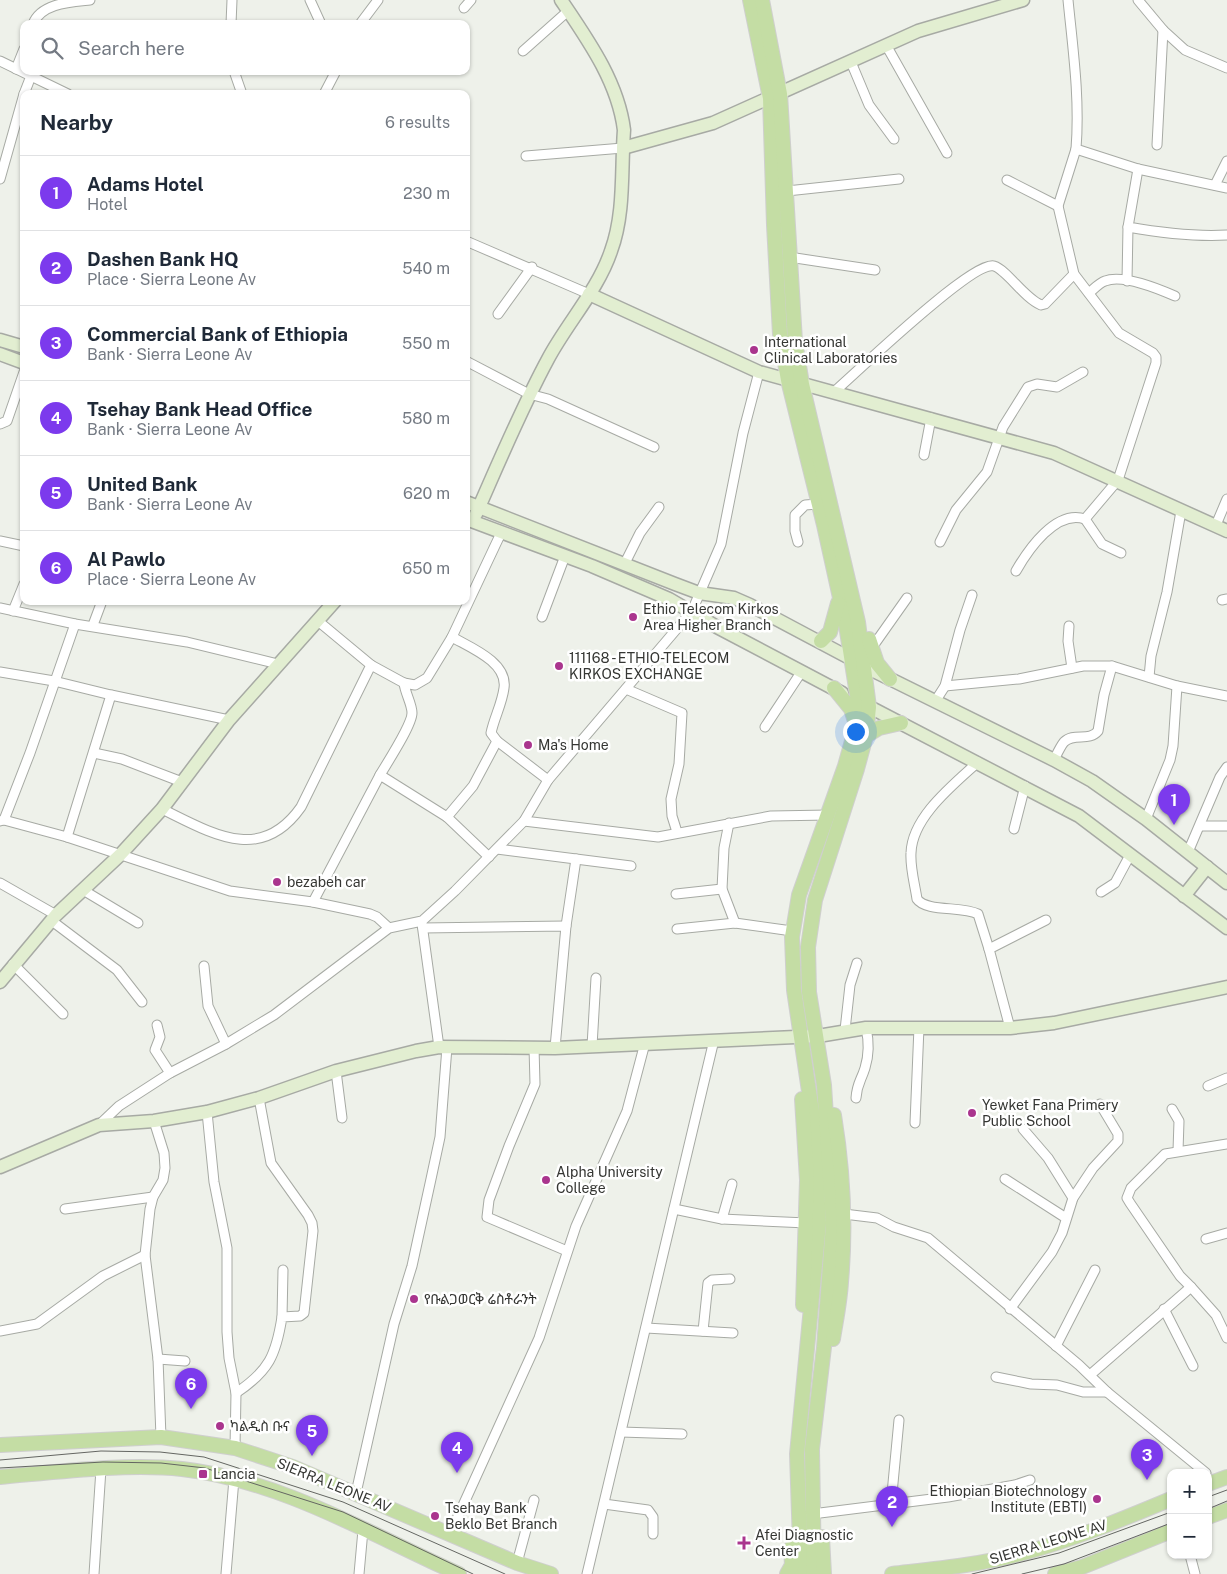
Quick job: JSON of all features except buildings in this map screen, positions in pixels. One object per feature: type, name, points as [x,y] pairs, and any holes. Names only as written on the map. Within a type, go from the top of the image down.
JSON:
[{"type":"main road","points":[[750,0],[775,96],[775,258],[780,334],[788,380],[818,504],[865,666],[863,704],[829,815],[799,895],[792,931],[794,990],[814,1126],[819,1222],[797,1454],[807,1556],[814,1574]]},
{"type":"main road","points":[[762,0],[787,191],[789,257],[795,341],[802,384],[846,596],[853,658],[863,704],[866,736],[845,813],[812,914],[808,948],[809,992],[818,1036],[824,1085],[833,1224],[824,1347],[812,1449],[807,1556],[801,1574]]},
{"type":"main road","points":[[821,641],[830,632],[846,596]]},
{"type":"main road","points":[[846,596],[862,610],[871,648],[877,663],[890,678]]},
{"type":"main road","points":[[834,688],[851,709],[856,724]]},
{"type":"main road","points":[[866,736],[879,728],[901,723]]},
{"type":"main road","points":[[787,1574],[792,1566],[788,1454],[803,1334],[807,1224],[802,1095],[806,1079]]},
{"type":"main road","points":[[824,1085],[832,1103],[840,1148],[844,1214],[841,1285],[818,1467],[824,1574]]},
{"type":"main road","name":"SIERRA LEONE AV","points":[[0,1445],[106,1438],[161,1437],[236,1448],[293,1467],[517,1563],[551,1574]]},
{"type":"main road","name":"SIERRA LEONE AV","points":[[0,1477],[101,1469],[182,1469],[234,1479],[287,1496],[459,1574]]},
{"type":"main road","name":"SIERRA LEONE AV","points":[[892,1574],[980,1563],[1019,1554],[1094,1531],[1167,1501]]},
{"type":"main road","points":[[1212,1516],[1227,1510]]},
{"type":"main road","points":[[1062,1573],[1167,1533]]},
{"type":"street","points":[[34,20],[36,16],[46,9],[90,0]]},
{"type":"street","points":[[230,20],[232,0]]},
{"type":"street","points":[[310,0],[319,20]]},
{"type":"street","points":[[363,20],[378,0]]},
{"type":"street","points":[[464,8],[471,0]]},
{"type":"street","points":[[561,0],[605,70],[615,93],[622,117],[623,148],[617,233],[611,253],[589,294],[548,357],[529,394],[480,506],[470,521],[565,556],[669,599],[717,627],[863,704],[1025,786],[1079,816],[1227,928]]},
{"type":"street","points":[[526,156],[623,148],[713,123],[918,31],[1023,0]]},
{"type":"street","points":[[1068,0],[1077,91],[1078,122],[1076,149],[1058,206],[1074,274],[1119,333],[1153,353],[1156,357],[1156,363],[1118,480],[1084,519]]},
{"type":"street","points":[[1138,0],[1163,30],[1190,53],[1227,68]]},
{"type":"street","points":[[523,51],[568,11]]},
{"type":"street","points":[[1157,145],[1163,30]]},
{"type":"street","points":[[886,44],[947,152]]},
{"type":"street","points":[[16,69],[20,59]]},
{"type":"street","points":[[0,73],[2,62],[20,71]]},
{"type":"street","points":[[852,62],[869,105],[894,139]]},
{"type":"street","points":[[235,75],[241,90]]},
{"type":"street","points":[[326,90],[334,75]]},
{"type":"street","points":[[26,90],[31,76],[60,90]]},
{"type":"street","points":[[0,179],[20,108]]},
{"type":"street","points":[[1076,149],[1138,169],[1227,188]]},
{"type":"street","points":[[1215,185],[1227,161]]},
{"type":"street","points":[[1127,281],[1128,227],[1138,169]]},
{"type":"street","points":[[787,191],[899,179]]},
{"type":"street","points":[[1007,180],[1058,206]]},
{"type":"street","points":[[1128,227],[1174,235],[1202,237],[1227,235]]},
{"type":"street","points":[[470,243],[532,267],[760,372],[1001,437],[1064,456],[1221,528],[1227,499]]},
{"type":"street","points":[[789,257],[875,270]]},
{"type":"street","points":[[834,391],[922,312],[969,276],[985,267],[992,265],[998,268],[1018,289],[1041,305],[1045,304],[1074,274]]},
{"type":"street","points":[[498,314],[532,267]]},
{"type":"street","points":[[1090,293],[1103,282],[1118,279],[1156,288],[1175,296]]},
{"type":"street","points":[[0,340],[20,343]]},
{"type":"street","points":[[0,354],[20,362]]},
{"type":"street","points":[[470,363],[529,394],[548,399],[654,447]]},
{"type":"street","points":[[422,925],[524,821],[548,780],[692,611],[721,544],[743,434],[760,372]]},
{"type":"street","points":[[940,542],[956,510],[987,472],[1009,416],[1028,387],[1037,384],[1057,387],[1083,372]]},
{"type":"street","points":[[0,424],[7,421],[20,384]]},
{"type":"street","points":[[924,454],[931,418]]},
{"type":"street","points":[[470,503],[699,592],[734,598],[821,641],[865,666],[936,700],[1092,781],[1146,819],[1227,883]]},
{"type":"street","points":[[798,542],[795,531],[795,515],[805,505],[818,504]]},
{"type":"street","points":[[625,563],[640,533],[659,507]]},
{"type":"street","points":[[1149,677],[1182,511]]},
{"type":"street","points":[[1016,571],[1031,545],[1059,523],[1075,516],[1084,519],[1102,544],[1121,553]]},
{"type":"street","points":[[470,599],[501,533]]},
{"type":"street","points":[[0,541],[20,545]]},
{"type":"street","points":[[542,617],[565,556]]},
{"type":"street","points":[[13,611],[20,594]]},
{"type":"street","points":[[936,700],[945,686],[960,630],[972,595]]},
{"type":"street","points":[[871,648],[907,598]]},
{"type":"street","points":[[94,625],[101,605]]},
{"type":"street","points":[[0,982],[13,964],[54,918],[120,855],[162,809],[229,720],[332,605]]},
{"type":"street","points":[[318,621],[371,665],[404,683],[415,685],[427,678],[452,637],[467,605]]},
{"type":"street","points":[[0,608],[75,624],[94,625],[235,652],[278,664]]},
{"type":"street","points":[[75,624],[30,753],[2,821],[67,837],[230,890],[312,902],[370,914],[377,917],[389,928]]},
{"type":"street","points":[[1069,626],[1068,641],[1072,668]]},
{"type":"street","points":[[452,637],[488,658],[503,678],[502,695],[491,733],[497,741],[548,780]]},
{"type":"street","points":[[162,809],[220,835],[246,840],[261,839],[276,833],[292,820],[301,806],[371,665]]},
{"type":"street","points":[[945,686],[1019,679],[1095,665],[1112,666],[1177,686],[1227,696]]},
{"type":"street","points":[[1054,760],[1063,743],[1069,738],[1088,737],[1098,731],[1104,695],[1112,666]]},
{"type":"street","points":[[765,727],[802,671]]},
{"type":"street","points":[[0,672],[54,681],[111,696],[229,720]]},
{"type":"street","points":[[312,902],[411,719],[412,708],[405,694],[404,683]]},
{"type":"street","points":[[1146,819],[1171,753],[1177,686]]},
{"type":"street","points":[[626,689],[682,713],[679,764],[671,799],[672,816],[677,832]]},
{"type":"street","points":[[67,837],[111,696]]},
{"type":"street","points":[[448,817],[473,786],[497,741]]},
{"type":"street","points":[[94,753],[122,760],[182,782]]},
{"type":"street","points":[[978,762],[934,803],[913,838],[910,854],[917,899],[920,903],[927,907],[958,908],[978,914],[1010,1028]]},
{"type":"street","points":[[1188,852],[1201,826],[1220,777],[1227,767]]},
{"type":"street","points":[[380,775],[448,817],[489,857]]},
{"type":"street","points":[[1014,828],[1025,786]]},
{"type":"street","points":[[524,821],[658,837],[770,816],[829,815]]},
{"type":"street","points":[[729,823],[724,848],[722,889],[735,923]]},
{"type":"street","points":[[1201,826],[1227,826]]},
{"type":"street","points":[[497,849],[631,866]]},
{"type":"street","points":[[1101,892],[1114,883],[1130,855]]},
{"type":"street","points":[[554,1048],[566,926],[576,859]]},
{"type":"street","points":[[1184,896],[1207,866]]},
{"type":"street","points":[[0,883],[54,918],[117,970],[142,1002]]},
{"type":"street","points":[[676,894],[722,889]]},
{"type":"street","points":[[83,890],[138,923]]},
{"type":"street","points":[[989,949],[1046,920]]},
{"type":"street","points":[[677,930],[735,923],[792,931]]},
{"type":"street","points":[[356,1493],[394,1324],[412,1266],[436,1154],[444,1097],[443,1047],[422,925]]},
{"type":"street","points":[[99,1126],[119,1106],[170,1073],[226,1044],[274,1015],[389,928],[422,925],[566,926]]},
{"type":"street","points":[[845,1030],[850,985],[857,963]]},
{"type":"street","points":[[13,964],[62,1014]]},
{"type":"street","points":[[204,966],[208,1006],[226,1044]]},
{"type":"street","points":[[592,1046],[596,978]]},
{"type":"street","points":[[0,1167],[99,1126],[154,1121],[207,1112],[259,1098],[336,1071],[397,1055],[443,1047],[554,1048],[818,1036],[866,1028],[1010,1028],[1054,1024],[1227,987]]},
{"type":"street","points":[[157,1025],[160,1037],[155,1050],[170,1073]]},
{"type":"street","points":[[915,1123],[920,1027]]},
{"type":"street","points":[[856,1098],[857,1084],[866,1066],[868,1054],[866,1028]]},
{"type":"street","points":[[587,1574],[714,1040]]},
{"type":"street","points":[[450,1534],[539,1338],[552,1304],[567,1251],[627,1111],[645,1043]]},
{"type":"street","points":[[534,1047],[534,1084],[489,1200],[487,1217],[567,1251]]},
{"type":"street","points":[[336,1071],[342,1118]]},
{"type":"street","points":[[1208,1086],[1227,1078]]},
{"type":"street","points":[[259,1098],[271,1163],[312,1222],[306,1308],[300,1316],[282,1317]]},
{"type":"street","points":[[1010,1309],[1052,1252],[1072,1198],[1093,1168],[1118,1141],[1118,1134],[1100,1104]]},
{"type":"street","points":[[1172,1109],[1180,1121],[1178,1151]]},
{"type":"street","points":[[207,1112],[214,1182],[227,1248],[228,1340],[236,1393],[236,1448]]},
{"type":"street","points":[[154,1121],[164,1153],[165,1168],[163,1180],[153,1197],[147,1221],[145,1255],[158,1359],[161,1437]]},
{"type":"street","points":[[1023,1129],[1048,1158],[1072,1198]]},
{"type":"street","points":[[1227,1144],[1178,1151],[1159,1158],[1131,1188],[1127,1198],[1180,1276],[1216,1315],[1227,1338]]},
{"type":"street","points":[[1005,1179],[1066,1218]]},
{"type":"street","points":[[722,1219],[732,1184]]},
{"type":"street","points":[[65,1209],[153,1197]]},
{"type":"street","points":[[674,1209],[722,1219],[807,1224]]},
{"type":"street","points":[[844,1214],[877,1218],[902,1230],[928,1238],[1090,1375],[1107,1392],[1213,1478]]},
{"type":"street","points":[[1206,1239],[1227,1232]]},
{"type":"street","points":[[0,1331],[38,1324],[103,1276],[145,1255]]},
{"type":"street","points":[[236,1393],[260,1375],[267,1366],[278,1342],[282,1317],[283,1270]]},
{"type":"street","points":[[1056,1346],[1094,1270]]},
{"type":"street","points":[[703,1331],[708,1283],[712,1280],[730,1279]]},
{"type":"street","points":[[1090,1375],[1191,1287]]},
{"type":"street","points":[[1164,1309],[1193,1366]]},
{"type":"street","points":[[646,1328],[733,1333]]},
{"type":"street","points":[[158,1359],[185,1361]]},
{"type":"street","points":[[996,1377],[1031,1384],[1057,1385],[1083,1392],[1107,1392]]},
{"type":"street","points":[[891,1504],[899,1420]]},
{"type":"street","points":[[621,1432],[682,1434]]},
{"type":"street","points":[[94,1574],[101,1469]]},
{"type":"street","points":[[226,1574],[234,1479]]},
{"type":"street","points":[[820,1513],[1015,1486],[1030,1480]]},
{"type":"street","points":[[517,1563],[534,1500]]},
{"type":"street","points":[[604,1504],[648,1510],[654,1517],[653,1534]]},
{"type":"street","points":[[359,1574],[363,1530]]},
{"type":"street","points":[[1191,1559],[1195,1574]]},
{"type":"tram line","points":[[0,1460],[101,1451],[160,1452],[204,1457],[343,1502],[505,1574]]},
{"type":"tram line","points":[[0,1468],[103,1462],[161,1463],[205,1468],[343,1512],[473,1574]]},
{"type":"tram line","points":[[1212,1496],[1227,1490]]},
{"type":"tram line","points":[[1212,1507],[1227,1501]]},
{"type":"tram line","points":[[972,1574],[1059,1553],[1167,1513]]},
{"type":"tram line","points":[[1022,1574],[1064,1564],[1167,1525]]},
{"type":"place","name":"International Clinical Laboratories","points":[[754,350]]},
{"type":"place","name":"Ethio Telecom Kirkos Area Higher Branch","points":[[633,617]]},
{"type":"place","name":"111168 - ETHIO-TELECOM KIRKOS EXCHANGE","points":[[559,666]]},
{"type":"place","name":"Ma's Home","points":[[528,745]]},
{"type":"place","name":"Adams Hotel","points":[[1174,825]]},
{"type":"place","name":"bezabeh car","points":[[277,882]]},
{"type":"place","name":"Yewket Fana Primery Public School","points":[[972,1113]]},
{"type":"place","name":"Alpha University College","points":[[546,1180]]},
{"type":"place","name":"የቡልጋወርቅ ሬስቶራንት","points":[[414,1299]]},
{"type":"place","name":"Al Pawlo","points":[[191,1409]]},
{"type":"place","name":"ካልዲስ ቡና","points":[[220,1426]]},
{"type":"place","name":"United Bank","points":[[312,1456]]},
{"type":"place","name":"Tsehay Bank Head Office","points":[[457,1473]]},
{"type":"place","name":"Lancia","points":[[203,1474]]},
{"type":"place","name":"Commercial Bank of Ethiopia","points":[[1147,1480]]},
{"type":"place","name":"Ethiopian Biotechnology Institute (EBTI)","points":[[1097,1499]]},
{"type":"place","name":"Tsehay Bank Beklo Bet Branch","points":[[435,1516]]},
{"type":"place","name":"Dashen Bank HQ","points":[[892,1527]]},
{"type":"place","name":"Afei Diagnostic Center","points":[[744,1543]]}]
